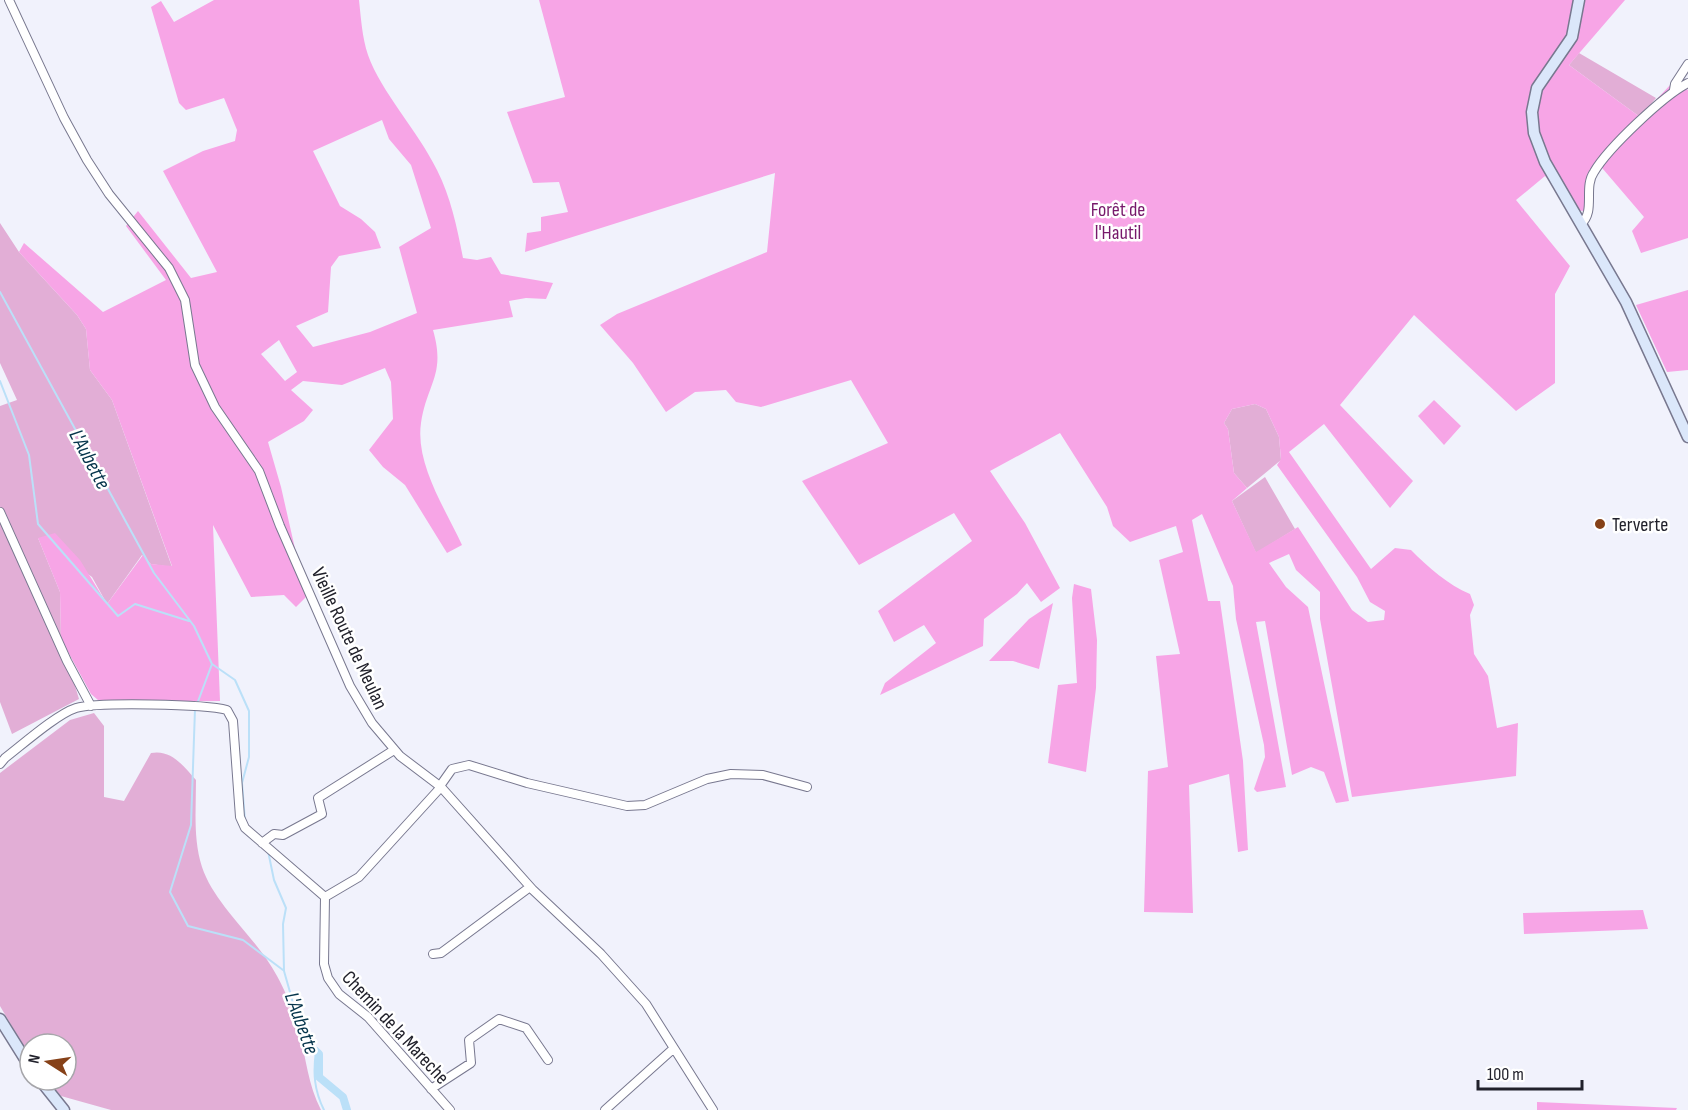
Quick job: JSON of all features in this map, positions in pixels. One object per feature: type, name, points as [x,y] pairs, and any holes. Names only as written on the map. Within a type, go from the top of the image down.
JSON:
[{"type":"main road","points":[[1580,0],[1572,37],[1538,88],[1532,123],[1545,162],[1644,338],[1688,437]]},
{"type":"main road","points":[[0,1019],[18,1048]]},
{"type":"main road","points":[[50,1092],[64,1110]]},
{"type":"street","name":"Vieille Route de Meulan","points":[[9,0],[64,118],[87,160],[109,194],[169,268],[185,300],[195,365],[215,407],[259,471],[280,526],[350,686],[372,723],[394,750],[441,787],[530,887],[601,954],[646,1004],[713,1110]]},
{"type":"street","points":[[1674,90],[1675,84],[1688,64]]},
{"type":"street","points":[[1581,224],[1588,216],[1590,184],[1594,171],[1642,119],[1674,90],[1688,83]]},
{"type":"street","points":[[0,512],[67,661],[91,706]]},
{"type":"street","points":[[0,764],[4,758],[75,708],[212,706],[227,710],[233,721],[240,817],[245,828],[325,897],[359,877],[441,787],[452,769],[469,765],[551,789],[633,807],[645,805],[706,779],[731,774],[763,775],[807,787]]},
{"type":"street","points":[[262,843],[274,834],[283,835],[322,814],[318,798],[394,750]]},
{"type":"street","points":[[433,954],[441,953],[530,887]]},
{"type":"street","name":"Chemin de la Mareche","points":[[325,897],[324,964],[328,978],[339,994],[368,1017],[450,1110]]},
{"type":"street","points":[[431,1089],[471,1063],[469,1040],[499,1020],[526,1028],[548,1060]]},
{"type":"street","points":[[605,1110],[672,1048]]},
{"type":"shaded area","points":[[1579,53],[1656,98],[1640,117],[1569,65]]},
{"type":"shaded area","points":[[0,223],[19,252],[77,315],[86,329],[90,370],[112,400],[172,567],[151,564],[142,555],[107,604],[92,577],[38,538],[60,592],[61,639],[79,699],[12,734],[0,702],[0,406],[17,400],[0,363]]},
{"type":"shaded area","points":[[1255,404],[1266,409],[1279,437],[1281,460],[1247,488],[1234,473],[1228,429],[1224,423],[1232,409]]},
{"type":"shaded area","points":[[1265,477],[1295,529],[1256,553],[1232,501]]},
{"type":"shaded area","points":[[94,713],[104,726],[104,797],[124,801],[151,753],[158,752],[171,756],[196,780],[196,835],[202,867],[216,895],[259,948],[280,982],[297,1024],[310,1081],[321,1110],[111,1110],[61,1096],[58,1092],[78,1092],[78,1032],[18,1032],[18,1037],[0,1006],[0,773],[70,720]]},
{"type":"green space","points":[[214,0],[359,0],[368,55],[382,83],[437,170],[450,202],[463,258],[477,260],[491,257],[501,274],[553,283],[546,299],[526,298],[509,301],[513,317],[433,330],[437,358],[436,369],[424,409],[420,439],[433,486],[462,545],[447,553],[405,485],[383,467],[369,450],[393,419],[391,382],[385,368],[342,385],[303,381],[291,390],[313,410],[304,421],[268,442],[281,487],[306,597],[296,607],[284,595],[251,597],[213,525],[220,701],[110,702],[98,700],[91,694],[61,639],[60,592],[38,538],[55,533],[80,560],[107,604],[143,555],[151,564],[172,566],[112,400],[90,370],[86,329],[77,315],[19,252],[24,243],[103,312],[166,280],[126,226],[138,211],[191,278],[217,272],[163,171],[203,151],[235,141],[237,130],[224,98],[186,110],[179,103],[151,7],[161,1],[174,22]],"holes":[[[382,120],[389,139],[411,165],[431,228],[399,247],[417,313],[370,332],[313,347],[296,326],[328,312],[331,267],[339,256],[381,248],[375,232],[361,219],[340,206],[313,151]],[[279,340],[297,372],[285,381],[261,354]]]},
{"type":"green space","name":"Forêt de l'Hautil","points":[[539,0],[1625,0],[1569,65],[1640,117],[1672,83],[1688,90],[1688,238],[1641,253],[1632,231],[1644,217],[1597,162],[1584,211],[1573,210],[1545,176],[1516,200],[1570,266],[1555,294],[1555,383],[1516,411],[1414,315],[1340,405],[1413,481],[1390,508],[1324,424],[1289,452],[1371,569],[1395,548],[1411,550],[1439,575],[1470,594],[1474,605],[1470,615],[1474,654],[1488,676],[1497,728],[1518,723],[1516,776],[1352,797],[1320,619],[1320,592],[1296,570],[1289,554],[1269,563],[1286,587],[1308,607],[1349,801],[1336,803],[1324,772],[1311,767],[1292,775],[1265,621],[1256,622],[1286,787],[1257,792],[1254,789],[1265,757],[1264,745],[1236,619],[1233,586],[1202,514],[1192,520],[1208,601],[1220,601],[1243,761],[1248,850],[1238,852],[1229,774],[1189,785],[1193,913],[1144,912],[1148,771],[1168,767],[1156,656],[1180,654],[1159,560],[1183,552],[1176,526],[1130,542],[1113,526],[1107,507],[1060,433],[990,471],[1025,523],[1060,588],[1041,602],[1027,583],[1017,594],[984,619],[983,646],[880,695],[885,683],[936,643],[924,625],[894,642],[878,611],[972,541],[954,513],[859,565],[802,481],[888,443],[851,380],[761,407],[736,402],[726,390],[695,392],[666,412],[633,363],[600,325],[617,314],[767,252],[775,173],[525,252],[527,233],[541,231],[541,217],[568,212],[559,182],[533,183],[507,112],[565,97]],"holes":[[[1255,404],[1266,409],[1279,437],[1281,459],[1277,465],[1357,577],[1370,602],[1385,611],[1384,620],[1368,622],[1352,610],[1298,527],[1256,552],[1232,501],[1247,488],[1234,473],[1228,429],[1224,423],[1232,409]]]},
{"type":"green space","points":[[1688,290],[1688,370],[1667,372],[1636,305]]},
{"type":"green space","points":[[1434,400],[1461,426],[1444,445],[1418,416]]},
{"type":"green space","points":[[1074,584],[1091,589],[1097,640],[1096,688],[1086,772],[1048,763],[1058,685],[1077,683],[1072,598]]},
{"type":"green space","points":[[1053,603],[1039,669],[1013,661],[989,661],[1029,619]]},
{"type":"green space","points":[[1643,910],[1648,929],[1524,934],[1523,913]]},
{"type":"green space","points":[[1537,1102],[1677,1108],[1676,1110],[1537,1110]]},
{"type":"waterway","name":"L'Aubette","points":[[0,292],[154,573],[194,626],[212,664],[235,680],[249,711],[249,757],[242,783],[245,821]]},
{"type":"waterway","name":"L'Aubette","points":[[0,381],[29,455],[38,524],[118,616],[135,604],[189,621]]},
{"type":"waterway","name":"L'Aubette","points":[[197,704],[212,664]]},
{"type":"waterway","name":"L'Aubette","points":[[195,709],[191,825],[170,892],[188,926],[243,940],[283,970]]},
{"type":"waterway","name":"L'Aubette","points":[[268,851],[274,880],[286,908],[283,924],[284,971],[301,1031],[316,1051],[315,1081],[324,1110]]},
{"type":"waterway","points":[[316,1051],[319,1054],[319,1077],[343,1097],[347,1110]]},
{"type":"place","name":"Terverte","points":[[1600,524]]}]
